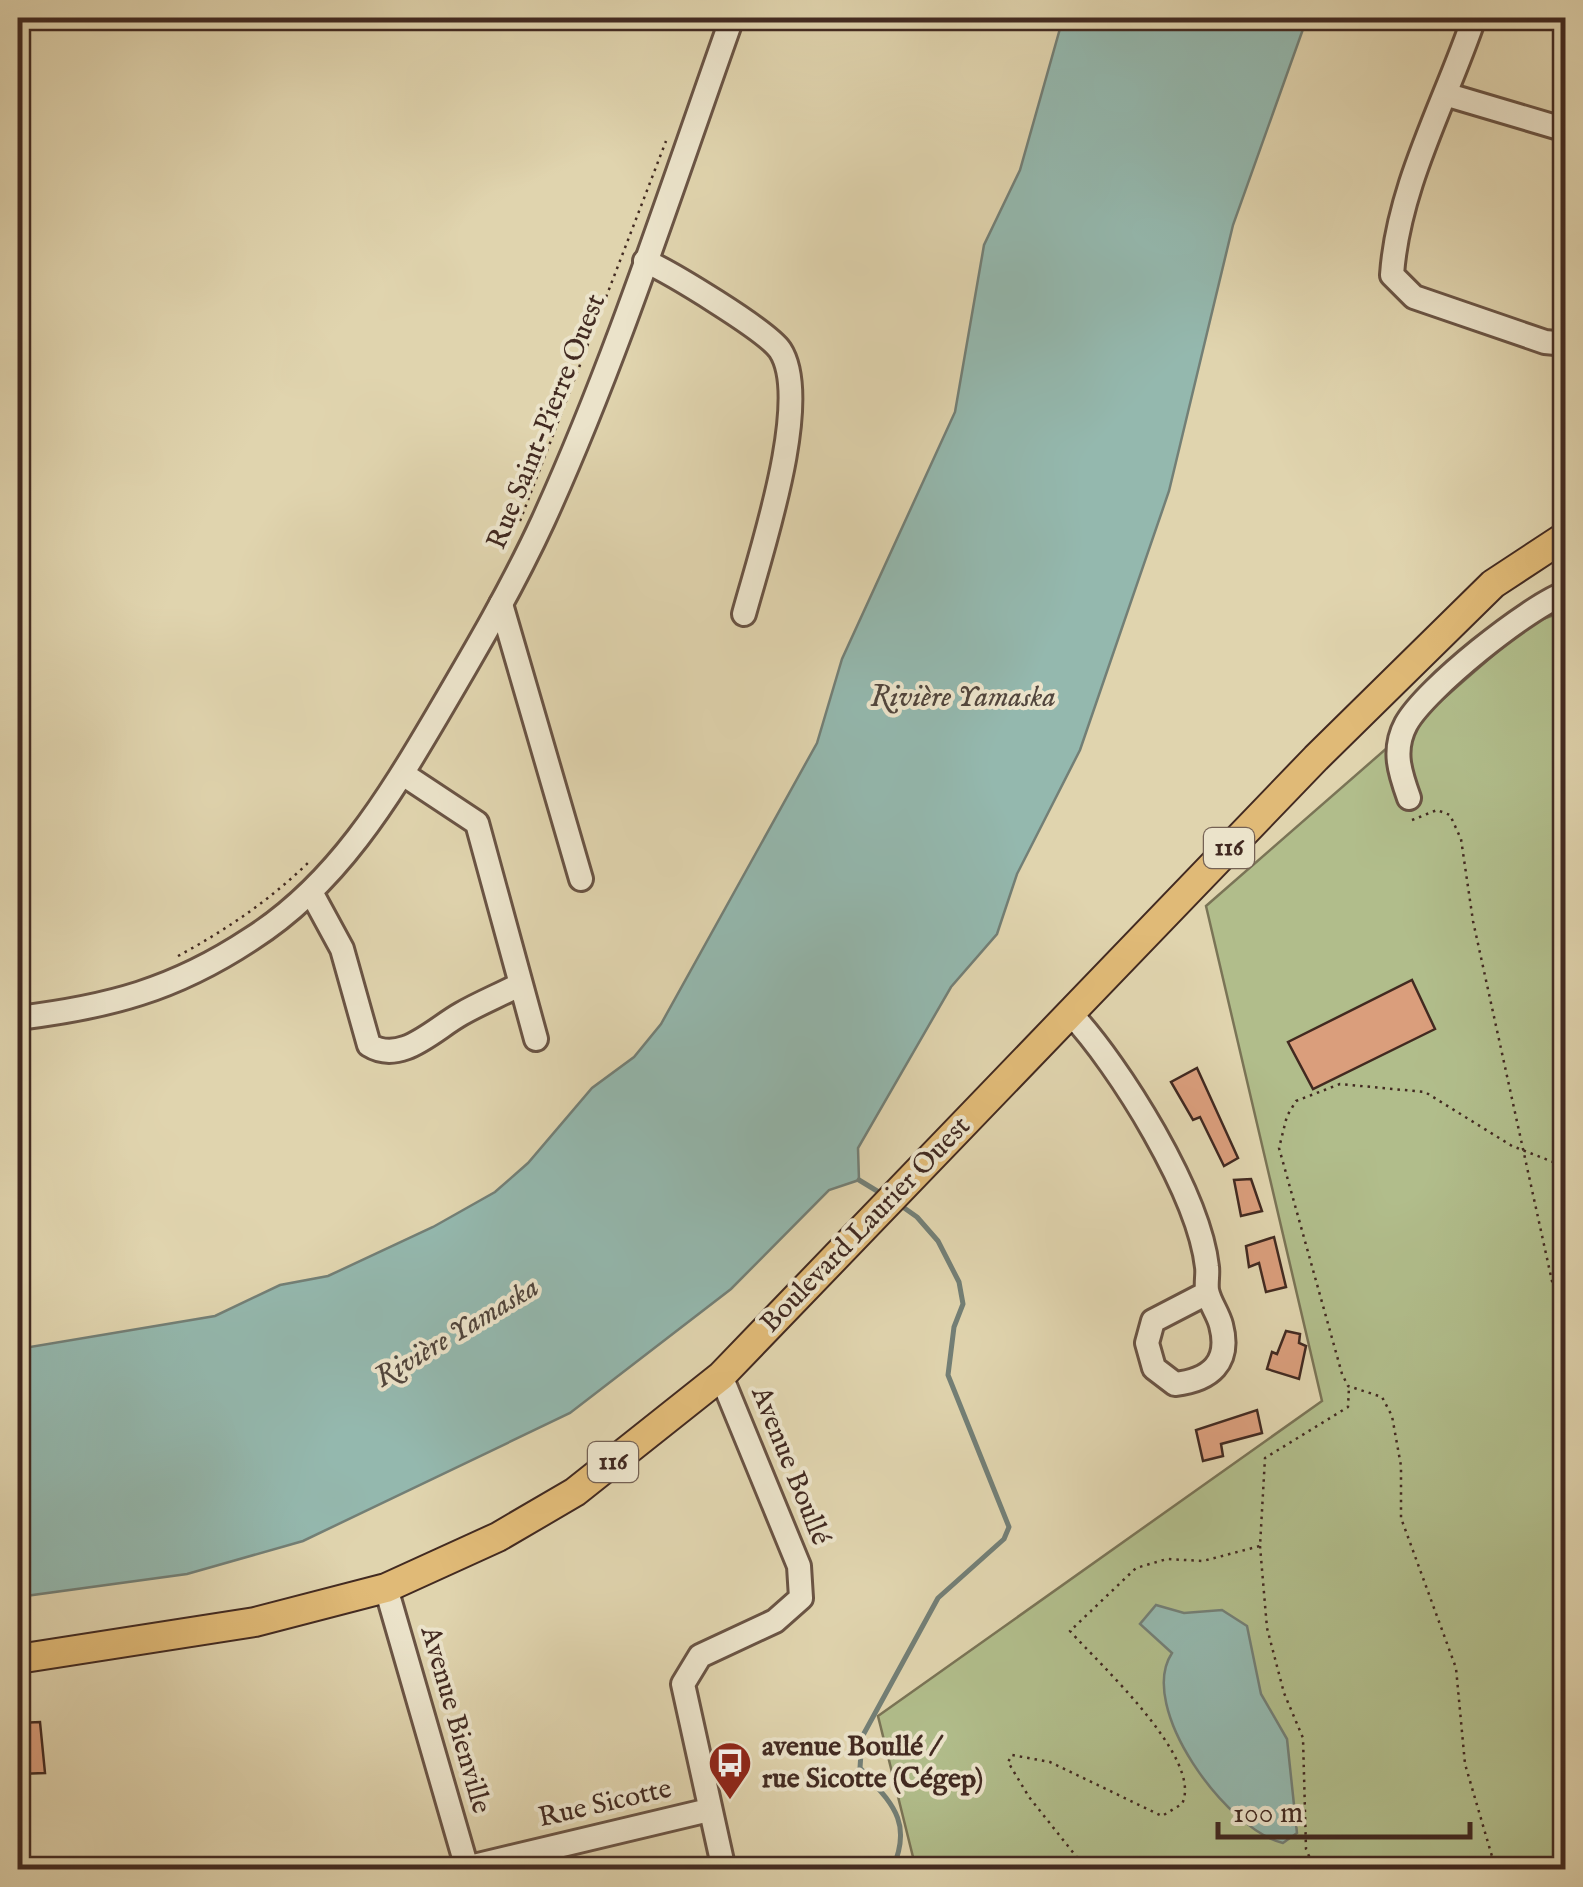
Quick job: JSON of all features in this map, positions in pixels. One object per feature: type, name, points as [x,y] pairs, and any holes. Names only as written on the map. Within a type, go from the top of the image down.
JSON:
[{"type":"main road","name":"Boulevard Laurier Ouest","points":[[18,1659],[255,1622],[386,1588],[498,1537],[575,1492],[721,1376],[1316,758],[1493,584],[1566,536]]},
{"type":"street","name":"Rue Saint-Pierre Ouest","points":[[18,1018],[84,1010],[170,986],[254,938],[310,892],[362,837],[501,604],[543,521],[645,261],[732,18]]},
{"type":"street","points":[[1474,18],[1448,95],[1417,167],[1394,241],[1392,275],[1414,297],[1545,342],[1566,344]]},
{"type":"street","points":[[1448,95],[1566,130]]},
{"type":"street","points":[[645,261],[760,332],[780,351],[788,378],[786,454],[744,614]]},
{"type":"street","points":[[1411,809],[1397,766],[1406,723],[1513,622],[1540,602],[1566,592]]},
{"type":"street","points":[[501,604],[581,879]]},
{"type":"street","points":[[403,774],[478,824],[536,1039]]},
{"type":"street","points":[[310,892],[342,949],[369,1046],[380,1052],[395,1052],[421,1040],[519,985]]},
{"type":"street","points":[[1070,1014],[1098,1043],[1166,1155],[1197,1226],[1207,1266],[1207,1293]]},
{"type":"street","name":"Avenue Boullé","points":[[721,1376],[799,1566],[800,1598],[775,1621],[700,1656],[683,1684],[724,1870]]},
{"type":"street","name":"Avenue Bienville","points":[[386,1588],[462,1869]]},
{"type":"street","name":"Rue Sicotte","points":[[462,1869],[709,1810]]},
{"type":"path","points":[[515,532],[670,131]]},
{"type":"path","points":[[1411,809],[1450,815],[1461,839],[1473,920],[1566,1345]]},
{"type":"path","points":[[174,958],[218,934],[282,888],[320,852]]},
{"type":"path","points":[[1315,1870],[1306,1848],[1303,1738],[1284,1693],[1267,1628],[1260,1546],[1265,1458],[1348,1407],[1348,1386],[1328,1330],[1279,1148],[1287,1116],[1296,1101],[1340,1084],[1425,1092],[1523,1150],[1566,1167]]},
{"type":"path","points":[[1348,1386],[1370,1390],[1389,1405],[1402,1466],[1401,1518],[1456,1668],[1464,1764],[1496,1870]]},
{"type":"path","points":[[1087,1870],[1029,1797],[1008,1762],[1012,1755],[1050,1762],[1162,1816],[1182,1804],[1187,1783],[1175,1754],[1153,1724],[1070,1631],[1136,1568],[1167,1559],[1203,1560],[1260,1546]]},
{"type":"green space","points":[[1565,611],[1565,1869],[916,1869],[878,1716],[1322,1401],[1206,906],[1529,624]]},
{"type":"water","name":"Rivière Yamaska","points":[[1063,18],[1307,18],[1233,225],[1169,491],[1080,750],[1017,874],[997,934],[951,987],[858,1148],[859,1180],[829,1190],[731,1289],[570,1413],[303,1541],[187,1574],[18,1597],[18,1349],[215,1316],[280,1285],[328,1276],[433,1227],[495,1192],[528,1163],[592,1088],[634,1057],[661,1024],[817,743],[842,659],[955,412],[984,245],[1020,170]]},
{"type":"water","points":[[1156,1605],[1184,1613],[1222,1610],[1247,1626],[1261,1694],[1287,1739],[1297,1833],[1283,1843],[1237,1815],[1193,1763],[1166,1704],[1164,1676],[1172,1653],[1140,1624]]},
{"type":"building","points":[[1412,980],[1435,1029],[1313,1089],[1288,1042]]},
{"type":"building","points":[[1197,1068],[1238,1158],[1224,1166],[1200,1117],[1193,1120],[1171,1082]]},
{"type":"building","points":[[1251,1179],[1262,1211],[1241,1216],[1234,1180]]},
{"type":"building","points":[[1274,1237],[1286,1287],[1266,1292],[1259,1263],[1249,1267],[1246,1246]]},
{"type":"building","points":[[1286,1331],[1300,1334],[1299,1343],[1306,1346],[1299,1379],[1267,1369],[1272,1352],[1277,1354]]},
{"type":"building","points":[[1257,1410],[1262,1433],[1221,1444],[1223,1456],[1203,1461],[1196,1430]]},
{"type":"building","points":[[40,1722],[45,1773],[18,1774],[18,1723]]},
{"type":"waterway","points":[[859,1180],[882,1194]]},
{"type":"waterway","points":[[892,1870],[901,1838],[900,1825],[890,1803],[860,1768],[862,1737],[938,1598],[1004,1539],[1009,1527],[948,1375],[954,1327],[963,1304],[959,1282],[938,1241],[900,1205]]},
{"type":"place","name":"avenue Boullé / rue Sicotte (Cégep)","points":[[730,1801]]}]
